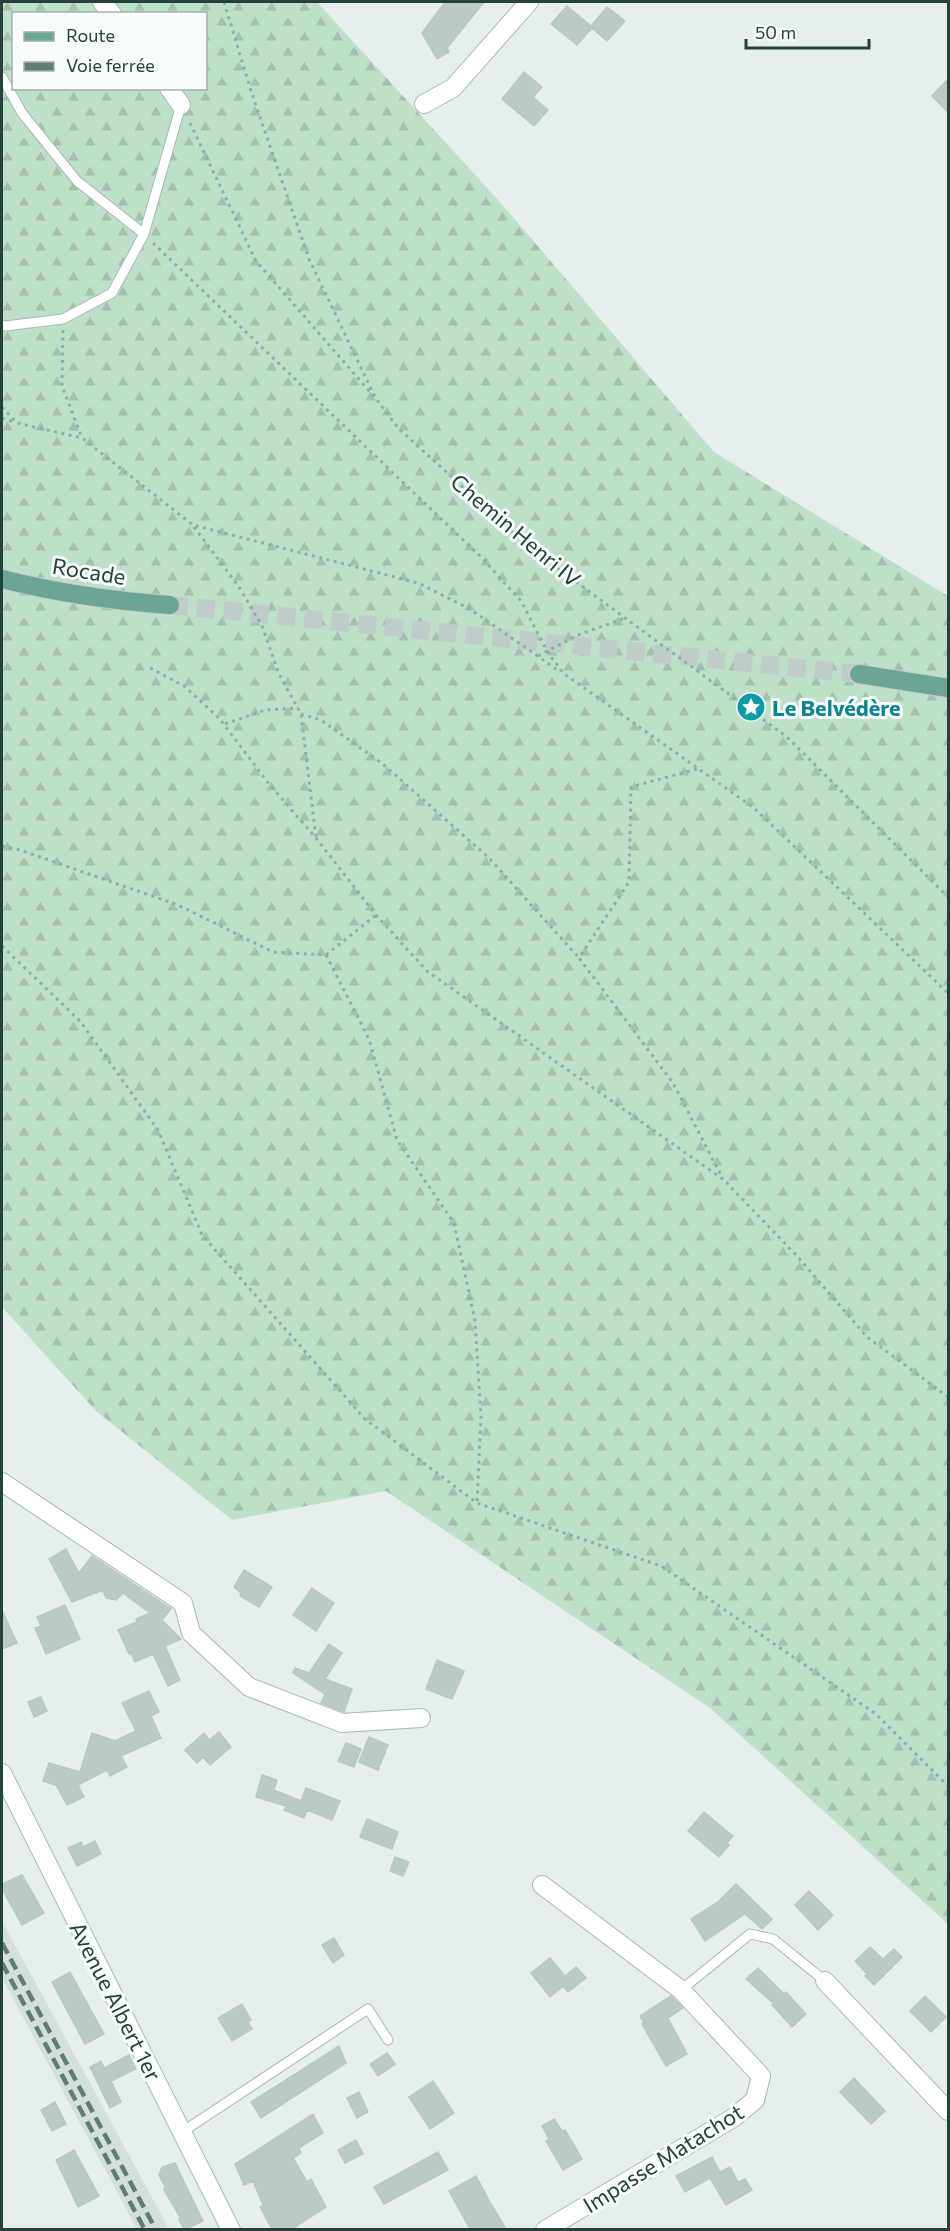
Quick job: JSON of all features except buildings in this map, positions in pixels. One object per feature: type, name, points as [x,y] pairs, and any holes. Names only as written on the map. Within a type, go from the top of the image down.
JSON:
[{"type":"main road","name":"Rocade","points":[[2,579],[78,595],[124,602],[170,605]]},
{"type":"main road","points":[[859,674],[948,688]]},
{"type":"street","points":[[424,104],[453,88],[529,2]]},
{"type":"street","points":[[170,90],[181,105]]},
{"type":"street","points":[[2,1482],[183,1603],[191,1633],[249,1687],[342,1723],[421,1718]]},
{"type":"street","name":"Avenue Albert 1er","points":[[2,1773],[231,2229]]},
{"type":"street","name":"Impasse Matachot","points":[[543,1885],[681,1990],[761,2076],[755,2100],[733,2118],[545,2229]]},
{"type":"street","points":[[825,1981],[948,2111]]},
{"type":"lane","points":[[2,77],[22,113],[77,181],[144,234]]},
{"type":"lane","points":[[2,324],[6,326],[63,319],[112,293],[144,234],[181,105]]},
{"type":"lane","points":[[681,1990],[750,1934],[773,1939],[825,1981]]},
{"type":"lane","points":[[182,2132],[368,2009],[388,2040]]},
{"type":"path","points":[[224,2],[252,94],[309,259],[376,400]]},
{"type":"path","name":"Chemin Henri IV","points":[[181,105],[256,261],[399,429],[530,548],[787,737],[948,897]]},
{"type":"path","points":[[144,234],[482,558],[521,601],[547,651],[563,673]]},
{"type":"path","points":[[63,319],[62,386],[82,438]]},
{"type":"path","points":[[2,407],[17,423]]},
{"type":"path","points":[[2,418],[82,438],[193,525],[239,587],[262,626],[279,674],[301,714],[316,838]]},
{"type":"path","points":[[193,525],[418,583],[470,609],[754,808],[948,993]]},
{"type":"path","points":[[538,656],[578,635],[625,618]]},
{"type":"path","points":[[150,668],[184,686],[226,725],[265,710],[298,708]]},
{"type":"path","points":[[301,714],[321,720],[383,764],[489,858],[579,958],[673,1083],[724,1180]]},
{"type":"path","points":[[219,718],[269,784],[316,838],[376,915],[426,971],[724,1180],[796,1255],[867,1337],[948,1397]]},
{"type":"path","points":[[579,958],[629,882],[631,787],[697,769]]},
{"type":"path","points":[[2,846],[20,850],[178,905],[273,952],[326,955],[376,915]]},
{"type":"path","points":[[2,946],[80,1021],[158,1130],[202,1235],[365,1419],[477,1503],[661,1566],[876,1714],[948,1786]]},
{"type":"path","points":[[326,955],[369,1039],[397,1140],[454,1223],[475,1321],[481,1416],[477,1503]]},
{"type":"shaded area","points":[[2,1921],[169,2229],[137,2229],[2,1978]]},
{"type":"green space","points":[[2,2],[317,2],[500,202],[714,452],[948,596],[948,1924],[710,1708],[386,1491],[232,1520],[96,1411],[2,1307]]},
{"type":"tunnel","points":[[170,605],[859,674]]},
{"type":"railway","points":[[2,1943],[156,2230]]},
{"type":"railway","points":[[2,1963],[145,2230]]},
{"type":"place","name":"Le Belvédère","points":[[751,707]]}]
